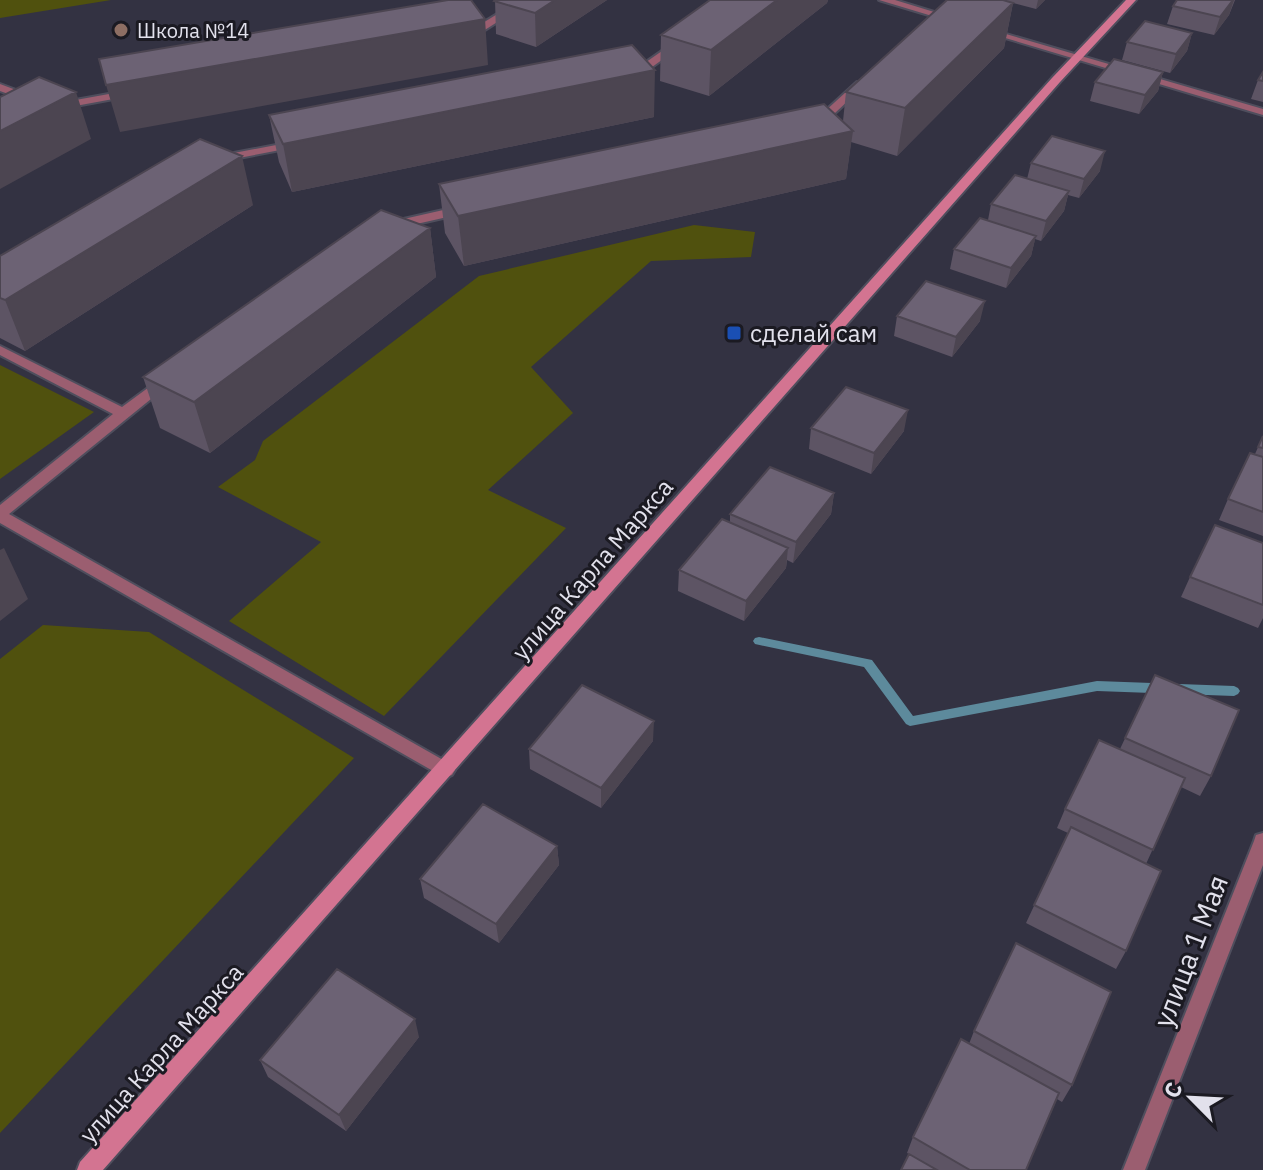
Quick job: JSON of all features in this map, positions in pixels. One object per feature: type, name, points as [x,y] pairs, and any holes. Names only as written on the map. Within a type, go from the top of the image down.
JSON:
[{"type":"street","points":[[460,34],[476,31],[527,0]]},
{"type":"street","points":[[884,0],[965,23]]},
{"type":"street","name":"улица Карла Маркса","points":[[88,1170],[1077,56],[1131,0]]},
{"type":"street","points":[[979,27],[1263,112]]},
{"type":"street","points":[[624,82],[690,37]]},
{"type":"street","points":[[804,136],[872,74]]},
{"type":"street","points":[[0,87],[38,102]]},
{"type":"street","points":[[51,107],[145,90]]},
{"type":"street","points":[[203,167],[216,159],[310,142]]},
{"type":"street","points":[[380,228],[471,208]]},
{"type":"street","points":[[0,350],[123,413]]},
{"type":"street","points":[[174,376],[123,413],[0,514],[446,770]]},
{"type":"street","name":"улица 1 Мая","points":[[1134,1170],[1263,841]]},
{"type":"shaded area","points":[[0,0],[111,0],[0,18]]},
{"type":"shaded area","points":[[694,225],[755,232],[751,257],[651,261],[531,367],[573,413],[488,490],[566,528],[384,716],[229,621],[321,542],[218,487],[255,460],[263,441],[479,276]]},
{"type":"shaded area","points":[[0,365],[94,412],[0,479]]},
{"type":"shaded area","points":[[43,625],[149,632],[354,758],[0,1133],[0,659]]},
{"type":"building","points":[[448,0],[471,0],[485,19],[106,85],[99,59]]},
{"type":"building","points":[[495,0],[555,0],[535,13]]},
{"type":"building","points":[[710,0],[777,0],[711,50],[661,35]]},
{"type":"building","points":[[947,0],[1003,0],[1013,3],[905,108],[846,92]]},
{"type":"building","points":[[1177,0],[1233,0],[1220,17],[1173,6]]},
{"type":"building","points":[[1145,21],[1192,33],[1176,54],[1127,42]]},
{"type":"building","points":[[632,45],[655,70],[283,144],[269,115]]},
{"type":"building","points":[[1114,59],[1163,72],[1145,95],[1095,82]]},
{"type":"building","points":[[39,77],[76,92],[0,131],[0,97]]},
{"type":"building","points":[[824,104],[853,131],[458,216],[439,184]]},
{"type":"building","points":[[1052,136],[1105,151],[1084,179],[1031,163]]},
{"type":"building","points":[[200,139],[242,156],[5,300],[0,298],[0,256]]},
{"type":"building","points":[[1015,175],[1069,191],[1046,221],[991,204]]},
{"type":"building","points":[[381,210],[430,228],[194,402],[143,377]]},
{"type":"building","points":[[980,218],[1036,236],[1011,268],[954,249]]},
{"type":"building","points":[[926,281],[985,301],[956,337],[897,316]]},
{"type":"building","points":[[846,387],[908,410],[874,453],[811,428]]},
{"type":"building","points":[[1250,453],[1263,457],[1263,512],[1228,499]]},
{"type":"building","points":[[770,467],[834,493],[796,542],[730,514]]},
{"type":"building","points":[[722,519],[788,548],[746,601],[679,570]]},
{"type":"building","points":[[1215,525],[1263,543],[1263,605],[1190,577]]},
{"type":"building","points":[[1155,675],[1239,710],[1211,776],[1125,738]]},
{"type":"building","points":[[582,685],[654,721],[601,788],[529,749]]},
{"type":"building","points":[[1099,740],[1185,778],[1153,850],[1065,809]]},
{"type":"building","points":[[483,804],[557,846],[496,924],[420,879]]},
{"type":"building","points":[[1071,827],[1161,871],[1126,951],[1034,905]]},
{"type":"building","points":[[1016,943],[1111,992],[1072,1085],[974,1031]]},
{"type":"building","points":[[337,969],[415,1019],[339,1115],[260,1060]]},
{"type":"building","points":[[961,1039],[1059,1093],[1026,1170],[970,1170],[913,1137]]},
{"type":"building","points":[[909,1154],[937,1170],[901,1170]]},
{"type":"waterway","points":[[759,641],[868,663],[910,721],[1097,686],[1234,691]]},
{"type":"place","name":"Школа №14","points":[[121,30]]},
{"type":"place","name":"сделай сам","points":[[734,333]]}]
